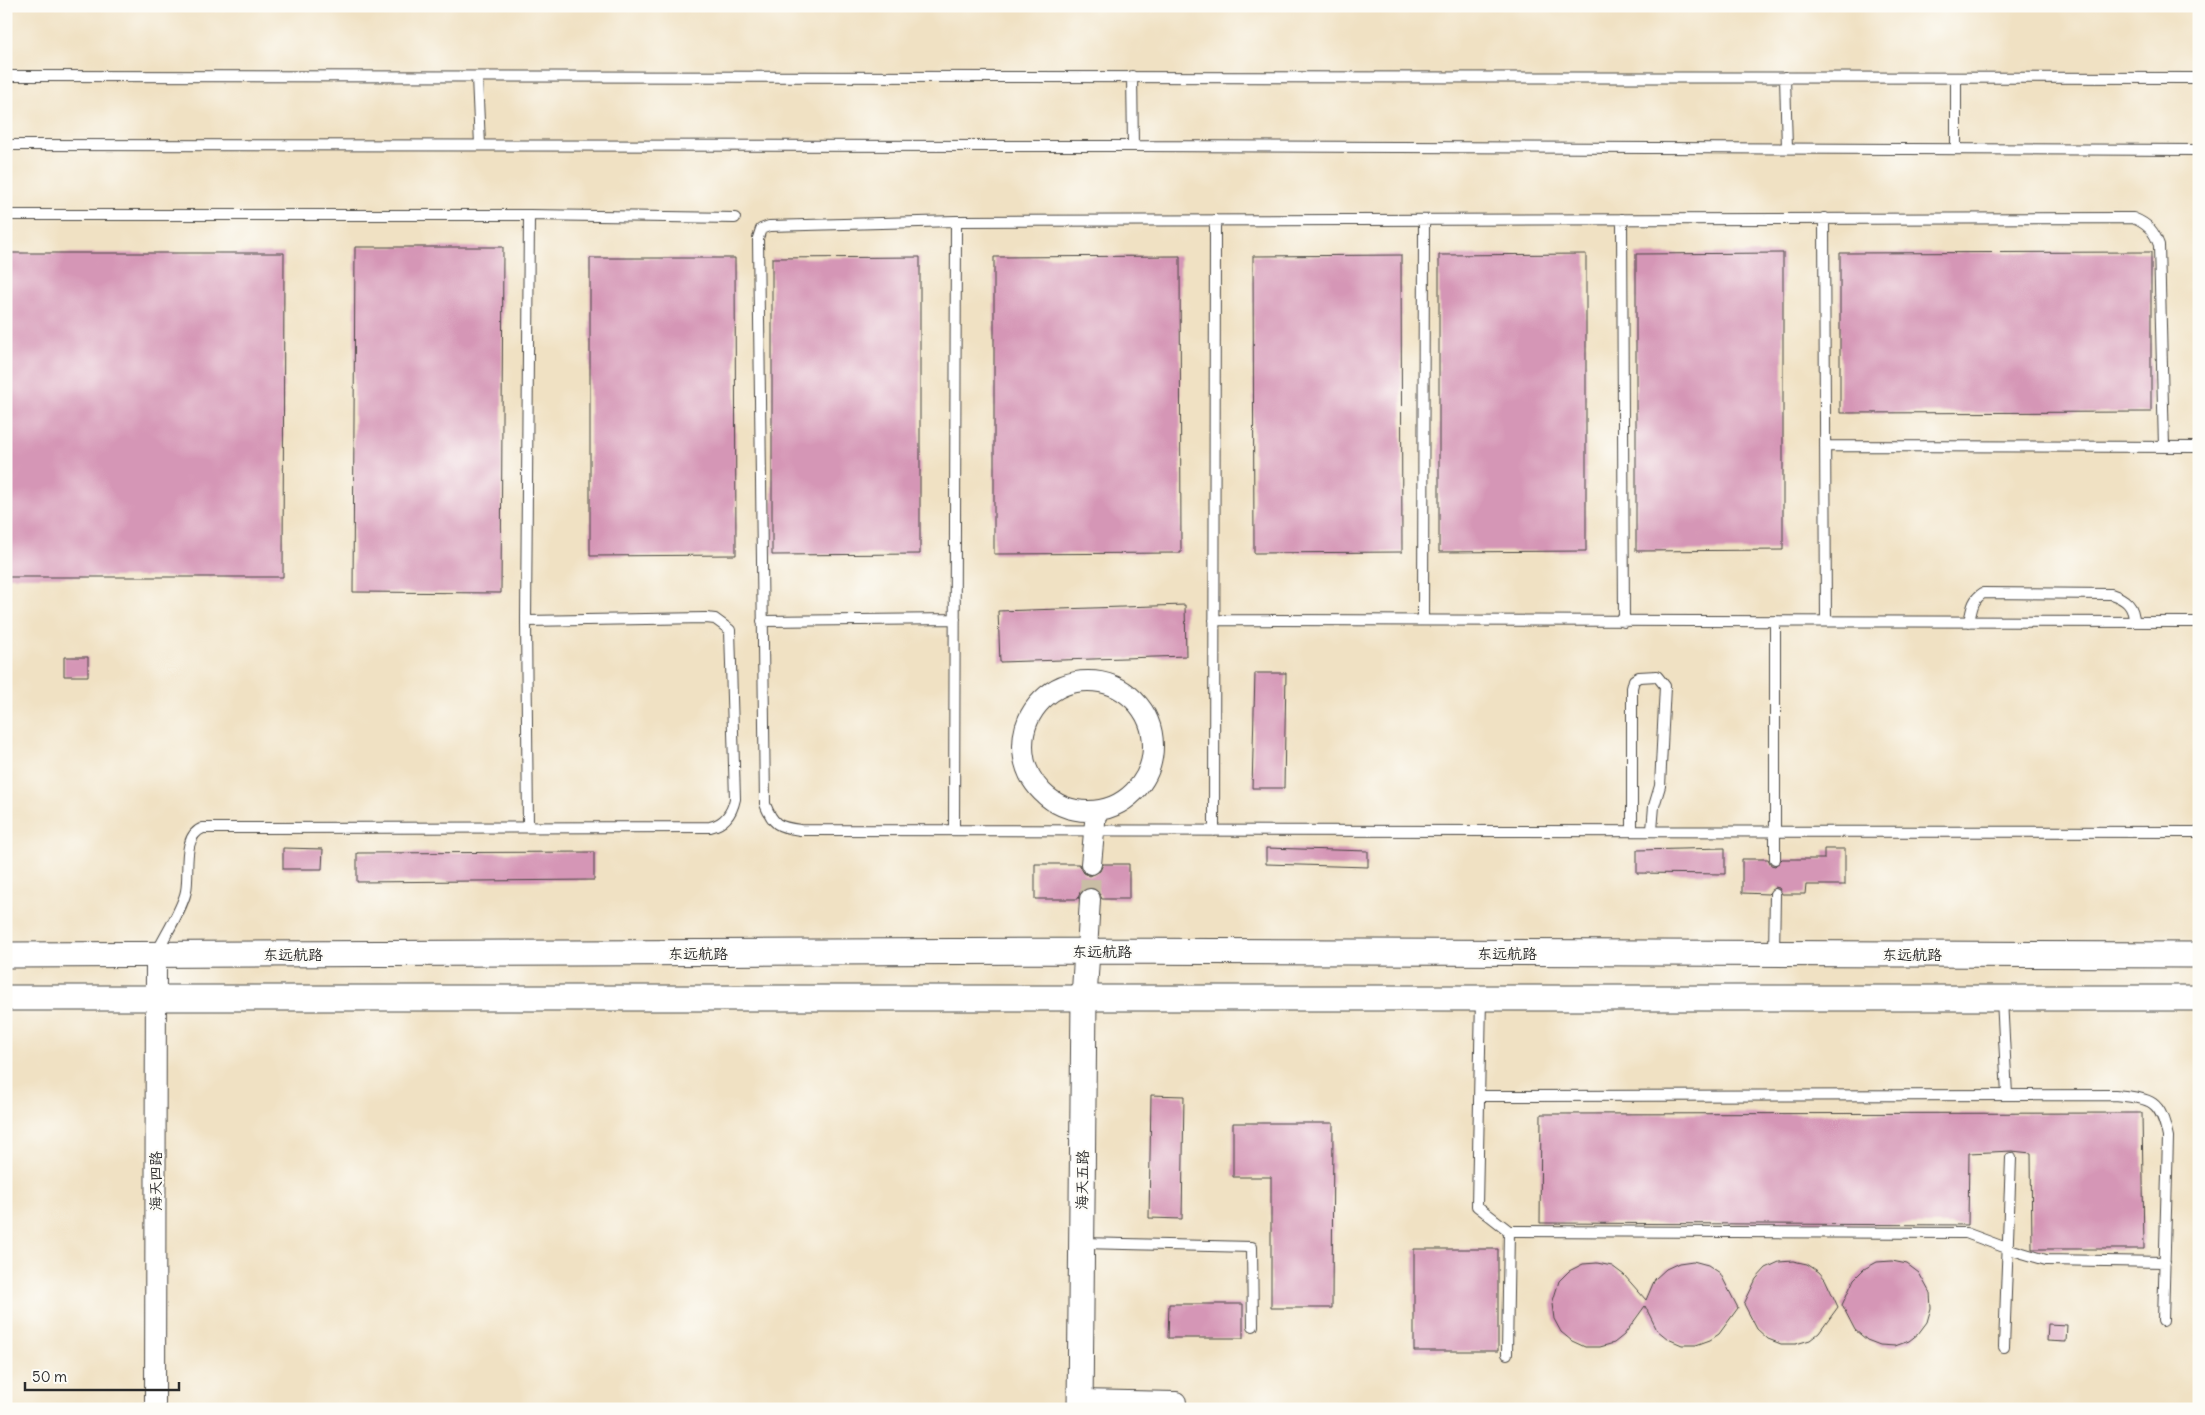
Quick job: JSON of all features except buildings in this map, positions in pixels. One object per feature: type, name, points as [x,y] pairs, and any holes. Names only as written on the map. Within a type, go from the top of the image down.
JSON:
[{"type":"street","points":[[1089,680],[1112,684],[1132,696],[1147,716],[1154,741],[1151,766],[1139,788],[1120,805],[1095,822],[1067,809],[1042,794],[1026,770],[1022,741],[1030,714],[1045,696],[1066,684],[1089,680]]},
{"type":"street","points":[[1091,864],[1095,822]]},
{"type":"street","points":[[1087,951],[1090,899]]},
{"type":"street","name":"东远航路","points":[[6,955],[1087,951],[2199,954]]},
{"type":"street","name":"海天五路","points":[[1080,1404],[1084,998],[1087,951]]},
{"type":"street","name":"海天四路","points":[[155,1409],[156,954]]},
{"type":"street","points":[[6,998],[2199,998]]},
{"type":"street","points":[[1080,1404],[1176,1402]]},
{"type":"lane","points":[[6,76],[2199,78]]},
{"type":"lane","points":[[1132,76],[1133,146]]},
{"type":"lane","points":[[477,77],[480,145]]},
{"type":"lane","points":[[1785,77],[1786,148]]},
{"type":"lane","points":[[1956,79],[1956,148]]},
{"type":"lane","points":[[6,145],[1133,146],[2199,150]]},
{"type":"lane","points":[[6,215],[529,215],[735,218]]},
{"type":"lane","points":[[528,827],[526,621],[529,215]]},
{"type":"lane","points":[[1824,218],[1826,621]]},
{"type":"lane","points":[[2164,447],[2159,245],[2156,235],[2146,224],[2134,218],[956,221],[780,224],[761,229],[758,248],[765,804],[770,819],[781,827],[800,830],[954,830],[1095,822],[1214,831],[1775,830],[2199,832]]},
{"type":"lane","points":[[1622,219],[1624,622]]},
{"type":"lane","points":[[1214,831],[1215,220]]},
{"type":"lane","points":[[1422,620],[1424,220]]},
{"type":"lane","points":[[954,830],[956,221]]},
{"type":"lane","points":[[1825,446],[2199,447]]},
{"type":"lane","points":[[1970,622],[1976,597],[1983,592],[2111,594],[2126,600],[2134,613],[2134,622]]},
{"type":"lane","points":[[156,954],[186,892],[190,838],[196,830],[203,828],[710,827],[717,825],[729,816],[735,799],[731,637],[730,630],[724,624],[706,618],[526,621]]},
{"type":"lane","points":[[762,621],[955,619]]},
{"type":"lane","points":[[1214,620],[2199,622]]},
{"type":"lane","points":[[1775,621],[1775,859]]},
{"type":"lane","points":[[1632,830],[1632,688],[1634,680],[1646,676],[1657,676],[1665,686],[1660,786],[1654,806],[1652,830]]},
{"type":"lane","points":[[1774,953],[1775,894]]},
{"type":"lane","points":[[1481,998],[1477,1206],[1509,1231],[1966,1232],[2009,1249],[2046,1260],[2165,1262]]},
{"type":"lane","points":[[2002,998],[2007,1095]]},
{"type":"lane","points":[[1480,1096],[2115,1095],[2140,1098],[2154,1103],[2164,1117],[2168,1137],[2163,1321]]},
{"type":"lane","points":[[2004,1347],[2011,1158]]},
{"type":"lane","points":[[1507,1354],[1509,1231]]},
{"type":"lane","points":[[1082,1243],[1252,1247],[1253,1326]]},
{"type":"tunnel","points":[[1090,899],[1091,864]]}]
